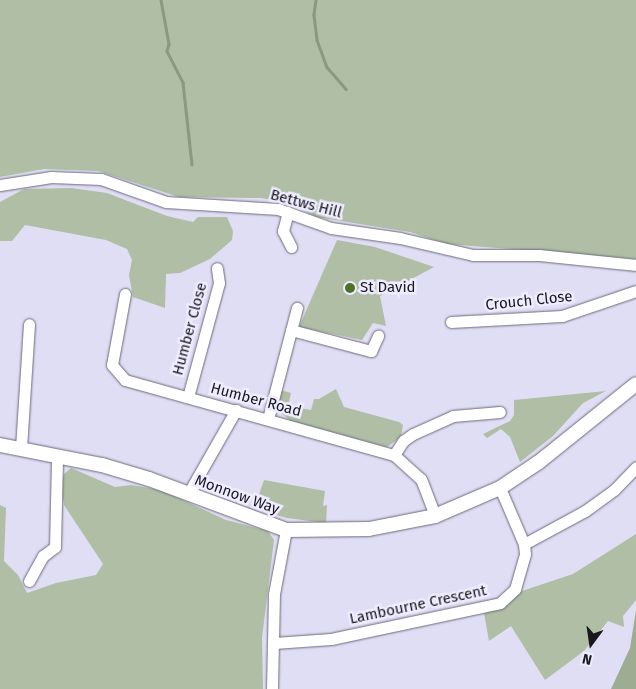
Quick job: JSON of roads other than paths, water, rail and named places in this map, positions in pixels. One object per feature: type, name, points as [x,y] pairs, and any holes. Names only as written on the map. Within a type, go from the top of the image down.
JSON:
[{"type":"street","name":"Bettws Hill","points":[[0,185],[51,177],[102,179],[166,202],[242,206],[288,212],[331,228],[400,238],[473,255],[539,255],[636,264]]},
{"type":"street","points":[[288,212],[283,231],[290,247]]},
{"type":"street","name":"Humber Close","points":[[188,397],[219,283],[218,268]]},
{"type":"street","name":"Crouch Close","points":[[451,322],[562,316],[636,291]]},
{"type":"street","name":"Humber Road","points":[[125,294],[124,311],[112,356],[117,374],[125,380],[394,455],[421,479],[435,516]]},
{"type":"street","points":[[268,419],[297,308]]},
{"type":"street","points":[[21,448],[29,324]]},
{"type":"street","points":[[291,330],[371,352],[378,336]]},
{"type":"street","name":"Monnow Way","points":[[0,445],[122,471],[286,530],[369,529],[435,516],[500,488],[538,462],[636,384]]},
{"type":"street","points":[[188,494],[236,410]]},
{"type":"street","points":[[394,455],[403,442],[413,434],[453,416],[500,412]]},
{"type":"street","points":[[29,581],[43,556],[55,546],[57,456]]},
{"type":"street","points":[[524,544],[585,511],[614,490],[636,467]]},
{"type":"street","name":"Lambourne Crescent","points":[[274,643],[331,639],[500,603],[515,589],[523,567],[524,544],[500,488]]},
{"type":"street","points":[[272,689],[274,594],[286,530]]},
{"type":"waterway","points":[[161,0],[169,44],[167,51],[183,83],[192,165]]},
{"type":"waterway","points":[[316,0],[314,15],[317,40],[327,67],[346,89]]},
{"type":"place","name":"St David","points":[[350,288]]}]
